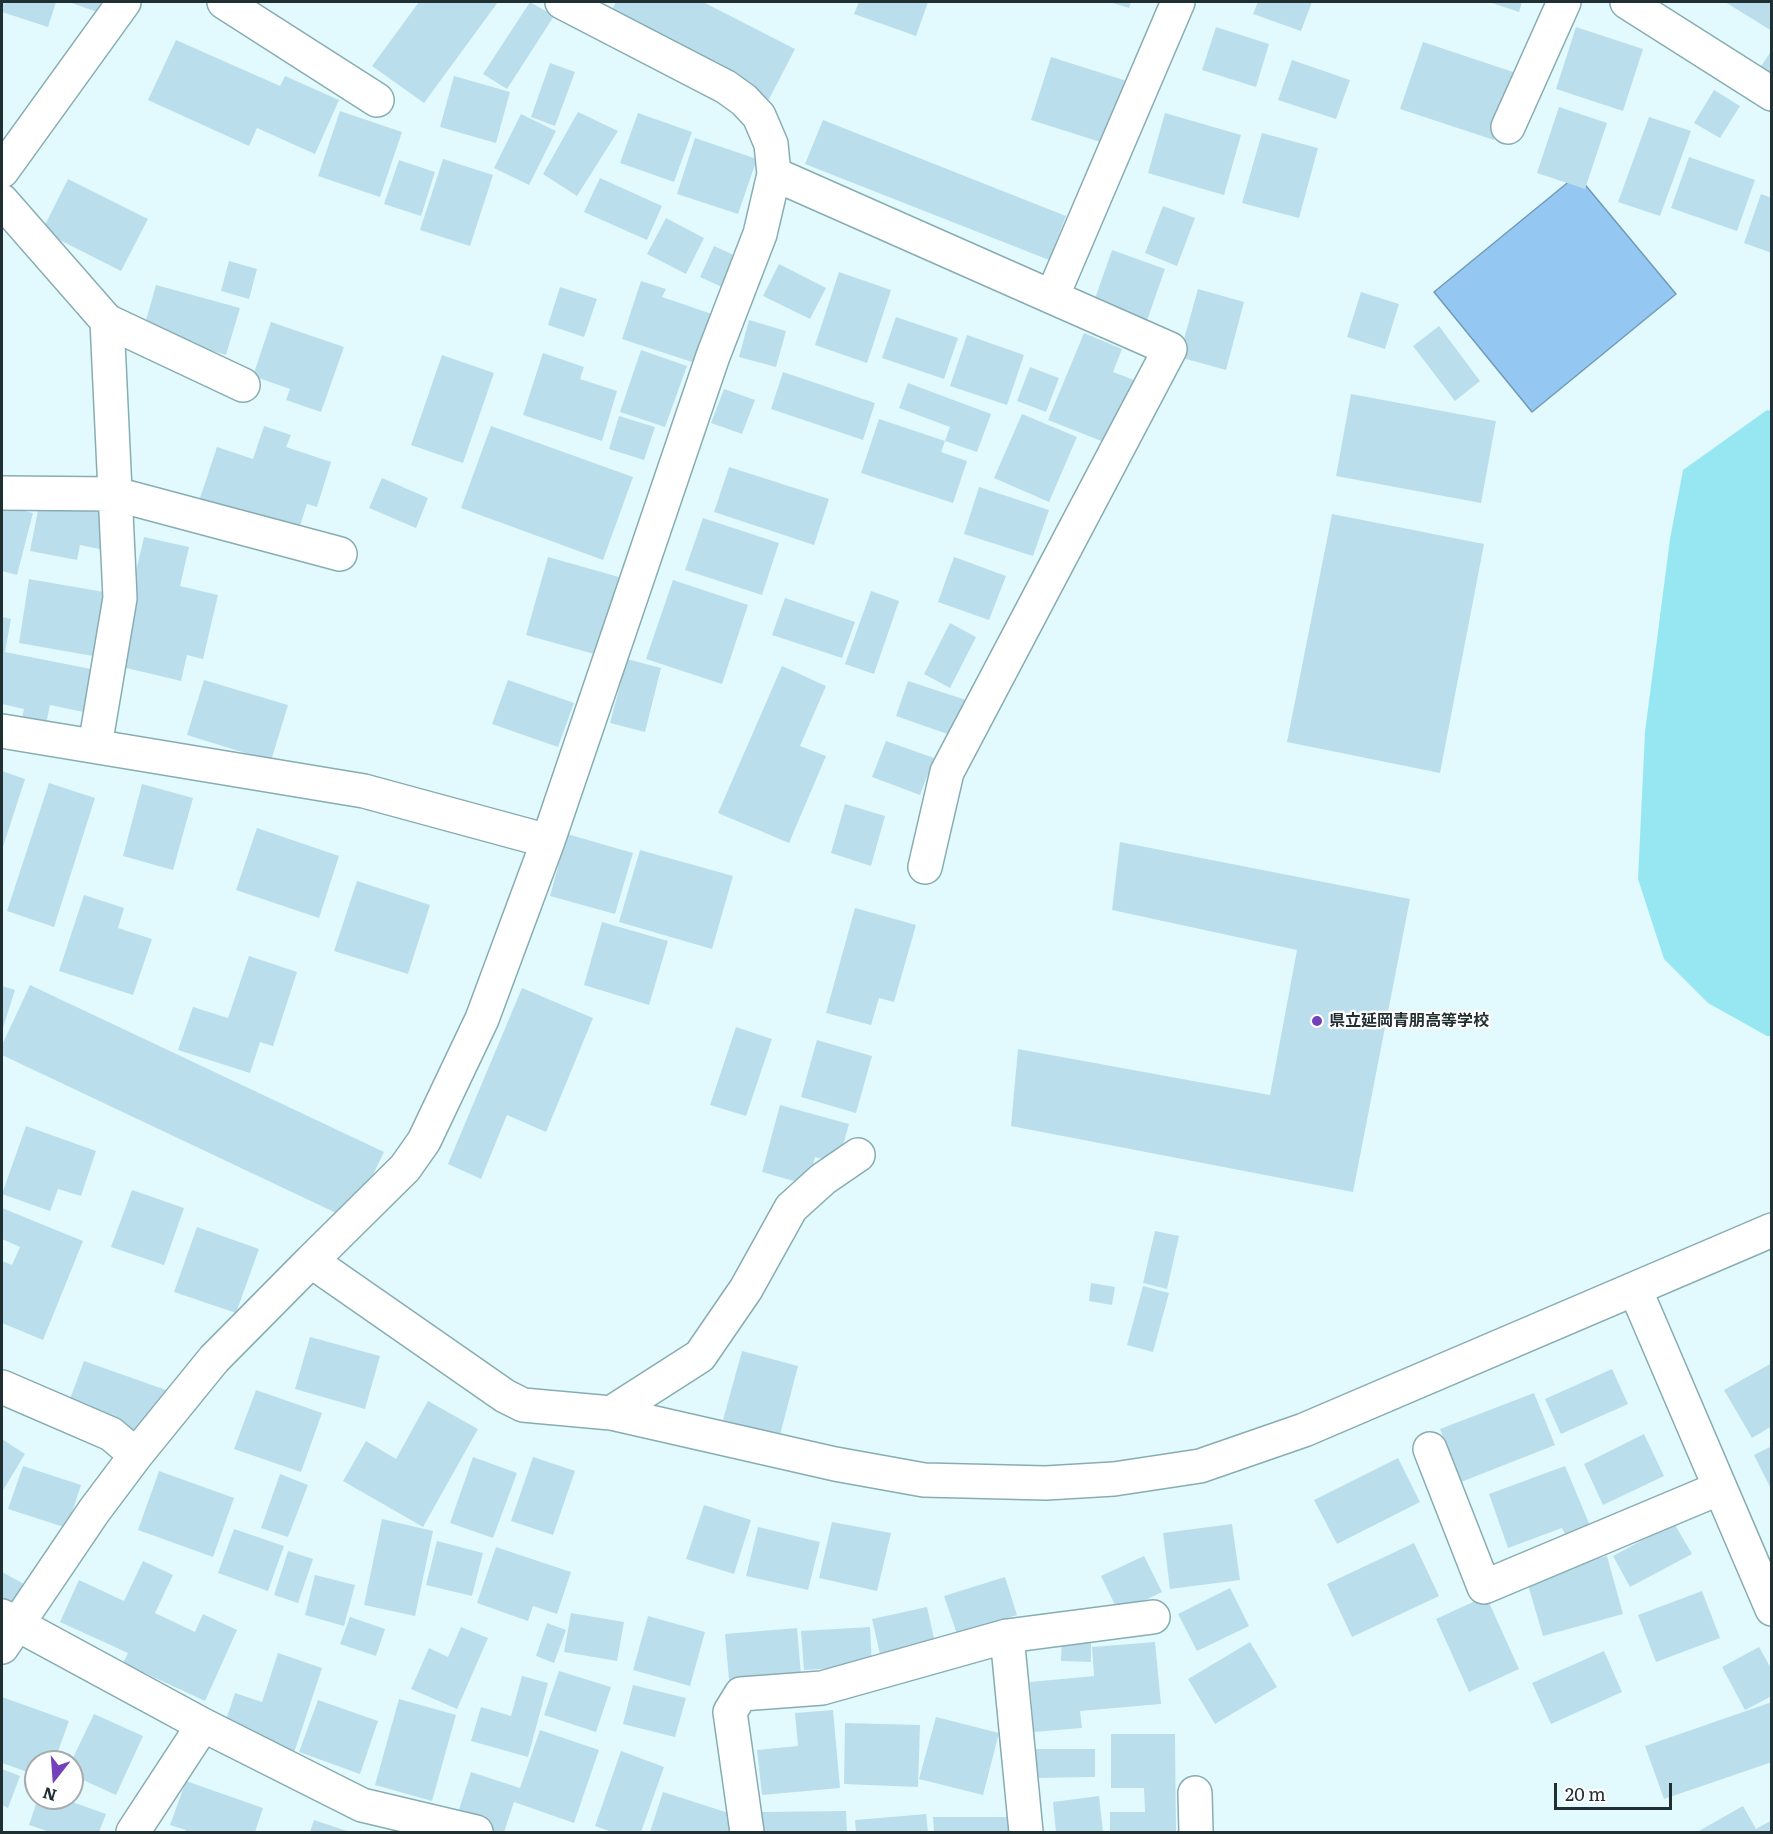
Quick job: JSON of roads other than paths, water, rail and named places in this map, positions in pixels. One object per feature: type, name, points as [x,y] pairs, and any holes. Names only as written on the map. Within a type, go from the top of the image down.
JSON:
[{"type":"street","points":[[2,171],[124,2]]},
{"type":"street","points":[[224,2],[376,100]]},
{"type":"street","points":[[476,1833],[362,1805],[7,1629],[136,1455],[214,1359],[405,1168],[424,1141],[482,1019],[548,841],[713,356],[759,234],[774,174],[771,144],[759,116],[744,100],[726,87],[562,2]]},
{"type":"street","points":[[1052,297],[1178,2]]},
{"type":"street","points":[[1508,127],[1564,2]]},
{"type":"street","points":[[1627,2],[1772,94]]},
{"type":"street","points":[[774,174],[1170,349],[947,772],[925,867]]},
{"type":"street","points":[[2,201],[107,321],[243,385]]},
{"type":"street","points":[[95,746],[120,598],[107,321]]},
{"type":"street","points":[[2,493],[116,494],[340,554]]},
{"type":"street","points":[[2,731],[364,791],[548,841]]},
{"type":"street","points":[[611,1413],[700,1356],[746,1289],[791,1208],[823,1179],[858,1155]]},
{"type":"street","points":[[311,1261],[505,1396],[523,1405],[611,1413],[836,1464],[924,1480],[1046,1483],[1114,1479],[1200,1466],[1304,1430],[1772,1230]]},
{"type":"street","points":[[1635,1289],[1772,1609]]},
{"type":"street","points":[[2,1387],[111,1434],[136,1455]]},
{"type":"street","points":[[1430,1449],[1484,1587],[1720,1488]]},
{"type":"street","points":[[747,1833],[730,1712],[741,1694],[822,1688],[1007,1636],[1153,1617]]},
{"type":"street","points":[[1007,1636],[1026,1833]]},
{"type":"street","points":[[133,1833],[203,1725]]},
{"type":"street","points":[[1196,1793],[1196,1833]]},
{"type":"place","name":"県立延岡青朋高等学校","points":[[1317,1021]]}]
